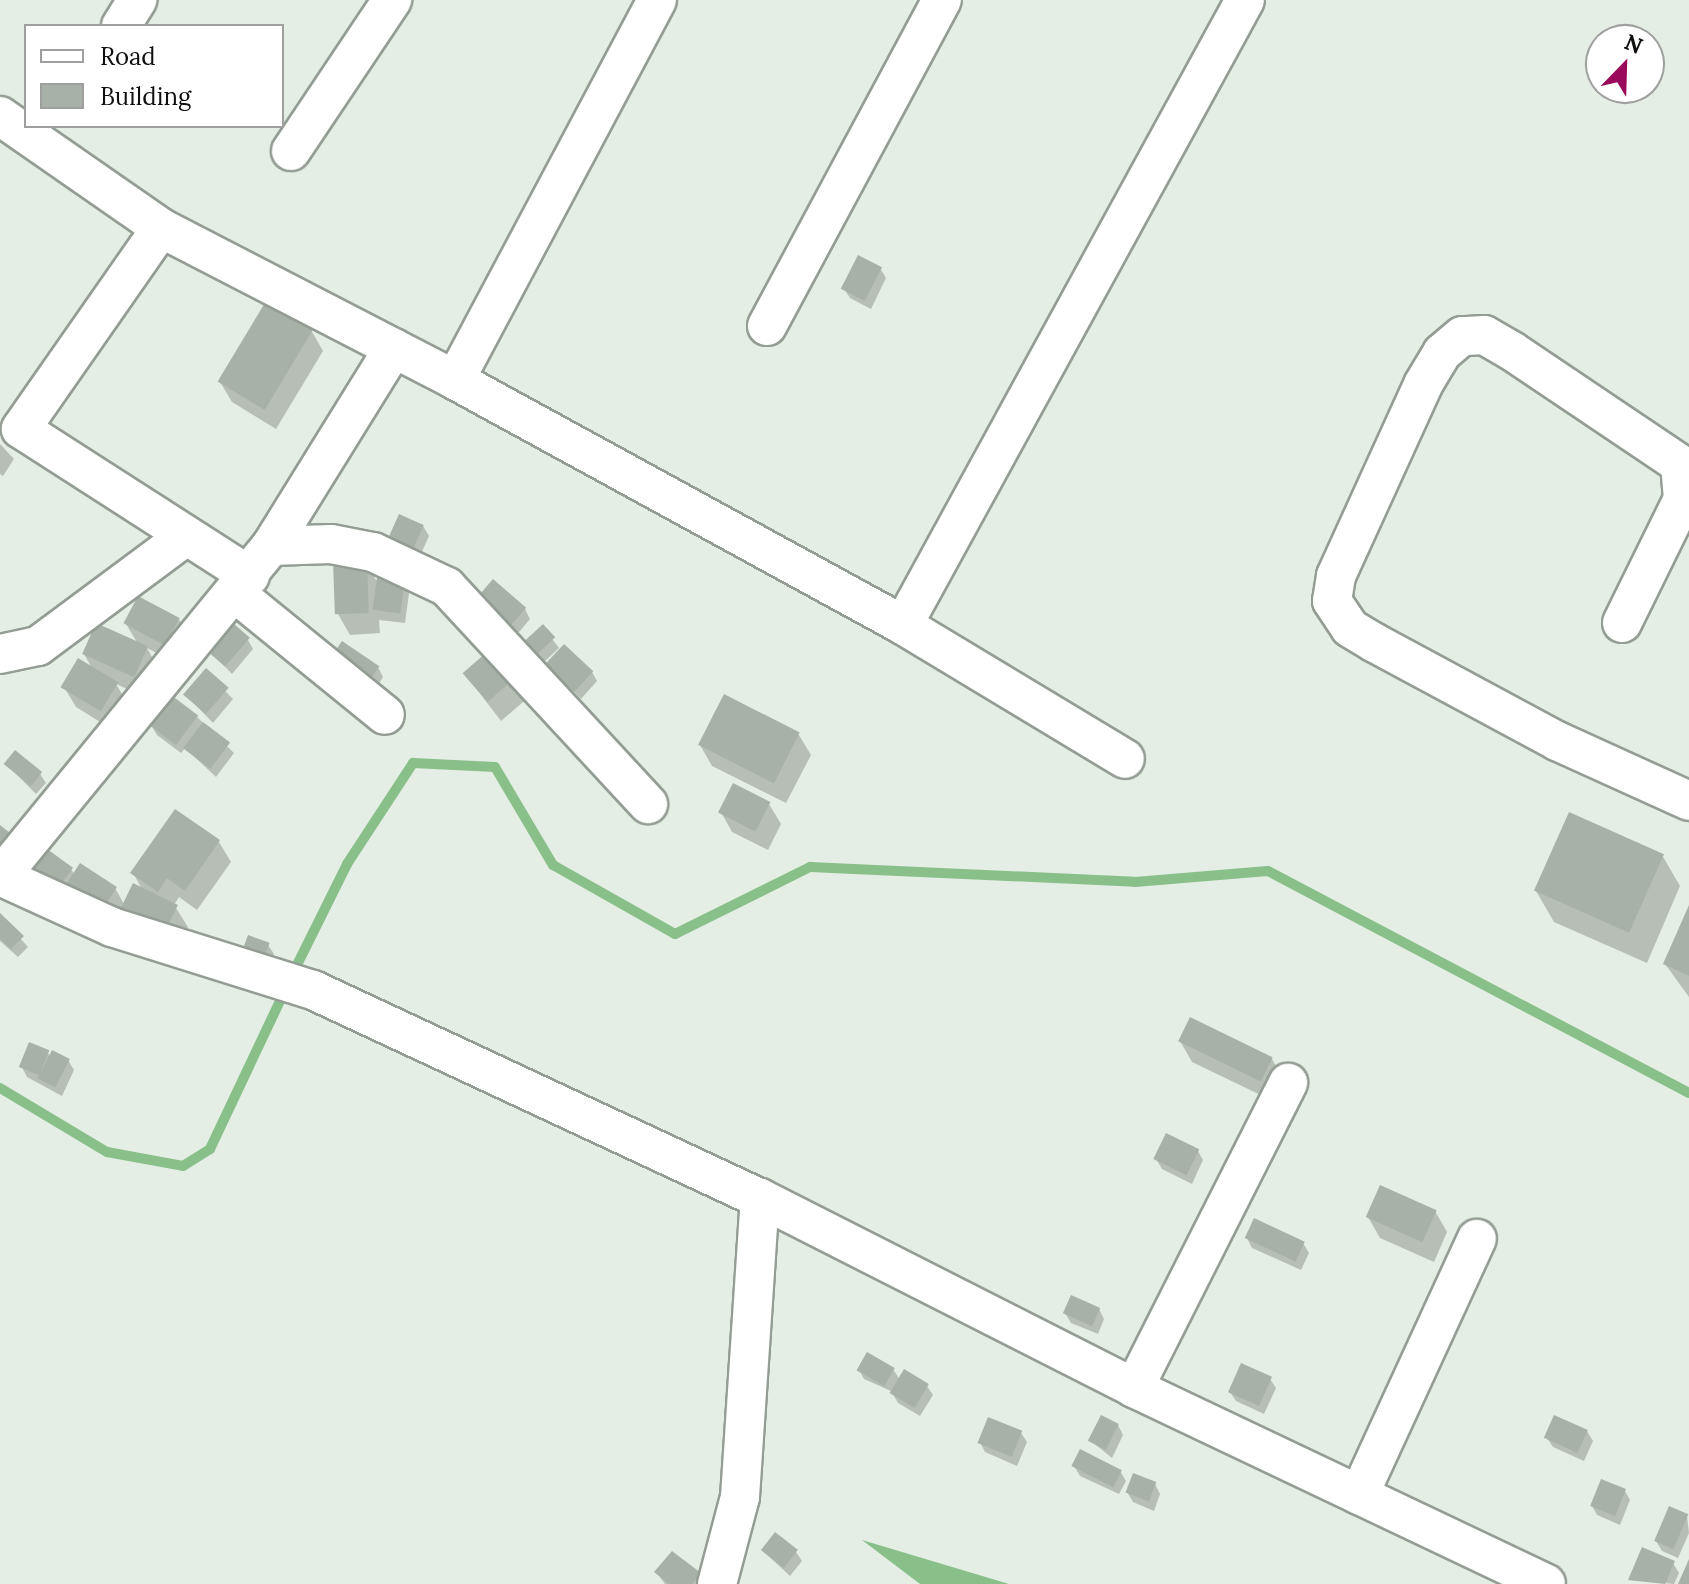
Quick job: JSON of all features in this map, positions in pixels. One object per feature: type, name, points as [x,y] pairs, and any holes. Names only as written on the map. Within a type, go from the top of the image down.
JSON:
[{"type":"street","points":[[122,24],[137,0]]},
{"type":"street","points":[[291,151],[392,0]]},
{"type":"street","points":[[455,380],[657,0]]},
{"type":"street","points":[[767,326],[942,0]]},
{"type":"street","points":[[903,625],[1245,0]]},
{"type":"street","points":[[0,116],[24,126]]},
{"type":"street","points":[[30,128],[50,136],[161,228],[455,380],[903,625],[1125,759]]},
{"type":"street","points":[[161,228],[10,423],[186,536],[385,715]]},
{"type":"street","points":[[1622,623],[1682,519],[1685,477],[1670,455],[1484,335],[1462,336],[1442,353],[1423,385],[1336,576],[1332,601],[1350,628],[1375,643],[1557,741],[1689,801]]},
{"type":"street","points":[[394,348],[271,546],[242,585],[0,876],[112,927],[313,990],[760,1198],[1134,1388],[1546,1584]]},
{"type":"street","points":[[0,654],[38,646],[186,536]]},
{"type":"street","points":[[271,546],[331,544],[373,552],[447,587],[648,804]]},
{"type":"street","points":[[1134,1388],[1288,1083]]},
{"type":"street","points":[[717,1584],[740,1497],[760,1198]]},
{"type":"street","points":[[1359,1495],[1477,1239]]},
{"type":"shaded area","points":[[862,1540],[1009,1584],[920,1584]]},
{"type":"building","points":[[858,255],[882,267],[865,301],[841,289]]},
{"type":"building","points":[[266,301],[313,329],[265,410],[218,382]]},
{"type":"building","points":[[399,514],[424,525],[409,557],[385,546]]},
{"type":"building","points":[[367,560],[369,613],[335,614],[333,561]]},
{"type":"building","points":[[377,578],[405,582],[400,614],[373,610]]},
{"type":"building","points":[[493,579],[526,608],[507,630],[474,601]]},
{"type":"building","points":[[138,596],[179,618],[165,645],[123,623]]},
{"type":"building","points":[[96,623],[148,646],[134,677],[82,654]]},
{"type":"building","points":[[234,624],[250,638],[225,666],[209,653]]},
{"type":"building","points":[[543,624],[555,637],[535,656],[523,643]]},
{"type":"building","points":[[342,641],[379,666],[366,685],[329,660]]},
{"type":"building","points":[[564,644],[593,671],[574,692],[545,664]]},
{"type":"building","points":[[495,645],[520,674],[487,702],[463,673]]},
{"type":"building","points":[[78,658],[118,682],[101,711],[60,687]]},
{"type":"building","points":[[206,668],[229,688],[206,714],[183,694]]},
{"type":"building","points":[[724,694],[800,733],[774,783],[698,745]]},
{"type":"building","points":[[171,695],[198,715],[176,745],[149,725]]},
{"type":"building","points":[[203,722],[230,742],[210,769],[183,748]]},
{"type":"building","points":[[15,750],[42,772],[31,786],[4,764]]},
{"type":"building","points":[[733,783],[770,802],[755,831],[718,812]]},
{"type":"building","points":[[175,809],[220,840],[185,891],[167,878],[158,892],[130,873]]},
{"type":"building","points":[[1569,812],[1664,854],[1629,933],[1534,891]]},
{"type":"building","points":[[0,825],[15,837],[0,852]]},
{"type":"building","points":[[43,846],[73,868],[58,889],[28,867]]},
{"type":"building","points":[[80,863],[117,887],[99,915],[62,891]]},
{"type":"building","points":[[133,883],[178,905],[163,936],[118,914]]},
{"type":"building","points":[[1689,905],[1689,976],[1663,964]]},
{"type":"building","points":[[0,913],[24,936],[11,949],[0,939]]},
{"type":"building","points":[[248,935],[270,943],[264,958],[243,950]]},
{"type":"building","points":[[1190,1017],[1273,1057],[1261,1082],[1178,1041]]},
{"type":"building","points":[[29,1042],[49,1050],[39,1075],[19,1067]]},
{"type":"building","points":[[52,1050],[70,1059],[55,1088],[37,1079]]},
{"type":"building","points":[[1166,1133],[1199,1149],[1187,1175],[1153,1159]]},
{"type":"building","points":[[1380,1185],[1437,1210],[1422,1242],[1366,1217]]},
{"type":"building","points":[[1254,1218],[1305,1242],[1295,1262],[1245,1238]]},
{"type":"building","points":[[1071,1295],[1100,1308],[1092,1326],[1063,1313]]},
{"type":"building","points":[[867,1352],[895,1368],[884,1386],[856,1370]]},
{"type":"building","points":[[1241,1363],[1272,1377],[1259,1406],[1228,1392]]},
{"type":"building","points":[[904,1369],[929,1384],[914,1408],[890,1393]]},
{"type":"building","points":[[1101,1415],[1119,1424],[1106,1450],[1088,1441]]},
{"type":"building","points":[[1554,1415],[1588,1430],[1578,1453],[1544,1438]]},
{"type":"building","points":[[988,1417],[1022,1431],[1012,1457],[978,1443]]},
{"type":"building","points":[[1080,1449],[1122,1470],[1113,1487],[1071,1466]]},
{"type":"building","points":[[1133,1473],[1156,1482],[1149,1502],[1125,1493]]},
{"type":"building","points":[[1601,1479],[1626,1489],[1615,1516],[1590,1506]]},
{"type":"building","points":[[1669,1506],[1688,1514],[1673,1549],[1654,1541]]},
{"type":"building","points":[[775,1532],[798,1550],[784,1568],[761,1550]]},
{"type":"building","points":[[1642,1547],[1675,1561],[1665,1584],[1628,1580]]},
{"type":"building","points":[[672,1551],[701,1573],[692,1584],[669,1584],[654,1572]]},
{"type":"building","points":[[1689,1559],[1689,1584],[1678,1584]]},
{"type":"waterway","points":[[292,975],[347,864],[413,763],[495,767],[553,865],[675,934],[810,867],[1135,882],[1268,871],[1689,1093]]},
{"type":"waterway","points":[[0,1088],[107,1152],[183,1166],[210,1149],[285,990]]}]
